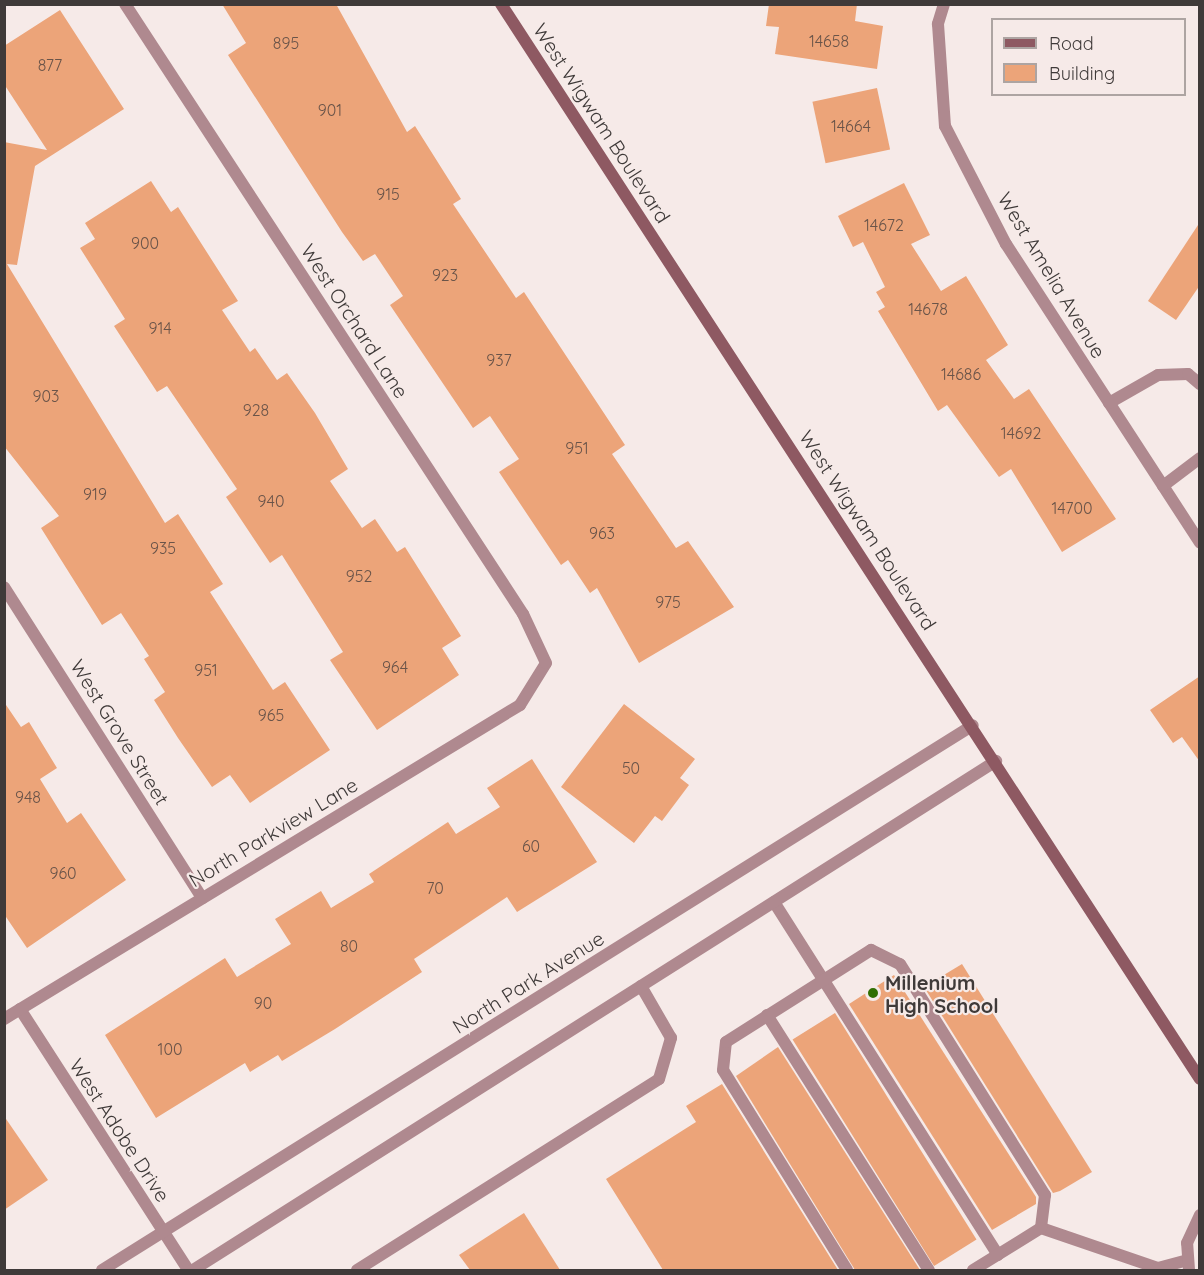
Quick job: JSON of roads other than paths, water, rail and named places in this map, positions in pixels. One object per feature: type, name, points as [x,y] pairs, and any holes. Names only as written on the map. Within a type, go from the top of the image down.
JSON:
[{"type":"street","name":"West Orchard Lane","points":[[125,4],[523,614],[546,663]]},
{"type":"street","name":"West Wigwam Boulevard","points":[[501,4],[973,725],[1200,1079]]},
{"type":"street","name":"West Amelia Avenue","points":[[944,4],[938,24],[945,126],[1006,244],[1200,543]]},
{"type":"street","points":[[1108,403],[1158,375],[1188,374],[1200,384]]},
{"type":"street","points":[[1162,486],[1200,458]]},
{"type":"street","name":"West Grove Street","points":[[4,587],[202,898]]},
{"type":"street","name":"North Parkview Lane","points":[[4,1019],[520,705],[546,663]]},
{"type":"street","name":"North Park Avenue","points":[[102,1270],[973,725]]},
{"type":"street","points":[[193,1270],[996,761]]},
{"type":"street","points":[[774,902],[821,980],[998,1254]]},
{"type":"street","points":[[847,1270],[723,1070],[726,1042],[871,950],[900,964],[1045,1195],[1041,1228]]},
{"type":"street","points":[[357,1270],[659,1079],[671,1038],[641,986]]},
{"type":"street","name":"West Adobe Drive","points":[[20,1009],[188,1270]]},
{"type":"street","points":[[767,1016],[929,1270]]},
{"type":"street","points":[[1041,1228],[1158,1268],[1187,1266],[1200,1215]]},
{"type":"street","points":[[973,1270],[1041,1228]]},
{"type":"place","name":"Millenium High School","points":[[873,993]]}]
